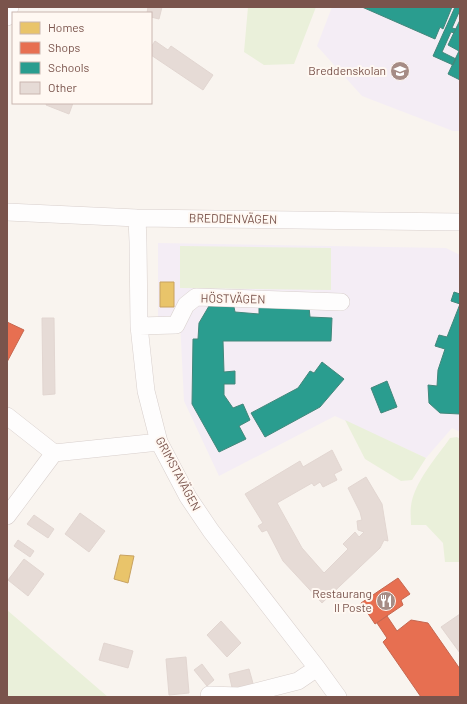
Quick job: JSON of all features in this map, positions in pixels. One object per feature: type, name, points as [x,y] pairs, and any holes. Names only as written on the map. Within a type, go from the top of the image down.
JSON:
[{"type":"street","points":[[7,18],[10,7]]},
{"type":"street","name":"BREDDENVÄGEN","points":[[7,212],[137,218],[460,222]]},
{"type":"street","name":"GRIMSTAVÄGEN","points":[[137,218],[139,326],[146,391],[159,442],[188,497],[211,531],[338,697]]},
{"type":"street","name":"HÖSTVÄGEN","points":[[139,326],[176,325],[186,305],[196,297],[341,302]]},
{"type":"street","points":[[7,416],[54,453],[159,442]]},
{"type":"street","points":[[7,516],[54,453]]},
{"type":"street","points":[[209,695],[239,696],[298,681],[317,668]]},
{"type":"shaded area","name":"Breddenskolan","points":[[332,7],[460,7],[460,131],[453,131],[362,96],[317,46]]},
{"type":"shaded area","points":[[158,243],[446,248],[460,255],[460,432],[452,428],[426,458],[335,416],[219,476],[184,401],[180,321],[158,320]]},
{"type":"green space","points":[[248,7],[316,7],[294,64],[264,65],[244,52]]},
{"type":"green space","points":[[180,246],[331,248],[331,290],[180,288]]},
{"type":"green space","points":[[345,420],[426,458],[412,480],[401,481],[365,459]]},
{"type":"green space","points":[[457,437],[460,439],[460,562],[445,562],[443,543],[426,525],[411,525],[411,508],[413,497],[421,479],[450,438]]},
{"type":"green space","points":[[7,610],[108,697],[7,697]]},
{"type":"building: Homes","points":[[160,282],[174,282],[174,307],[160,307]]},
{"type":"building: Homes","points":[[120,555],[134,556],[128,583],[114,579]]},
{"type":"building: Shops","points":[[7,322],[24,330],[7,362]]},
{"type":"building: Shops","points":[[398,578],[410,594],[401,600],[403,605],[375,624],[361,603]]},
{"type":"building: Shops","points":[[387,616],[397,631],[411,620],[428,623],[460,669],[460,697],[421,697],[383,642],[387,638],[377,623]]},
{"type":"building: Schools","points":[[362,7],[452,7],[443,29],[440,27],[435,39]]},
{"type":"building: Schools","points":[[455,7],[460,7],[452,28],[456,29],[454,33],[451,32],[442,52],[456,59],[453,65],[433,56]]},
{"type":"building: Schools","points":[[460,20],[460,80],[448,74],[459,51],[448,45]]},
{"type":"building: Schools","points":[[454,292],[460,294],[460,304],[451,301]]},
{"type":"building: Schools","points":[[460,304],[460,414],[440,413],[429,403],[428,385],[437,386],[438,370],[445,349],[435,346],[439,335],[447,337]]},
{"type":"building: Schools","points":[[209,306],[234,307],[235,312],[259,314],[259,307],[309,307],[310,317],[332,318],[331,341],[223,341],[224,372],[235,371],[235,384],[224,384],[224,395],[233,408],[243,404],[250,420],[239,426],[246,439],[219,452],[192,404],[193,339],[198,339],[199,323]]},
{"type":"building: Schools","points":[[322,362],[344,379],[320,407],[265,437],[251,413],[298,388],[310,371],[314,373]]},
{"type":"building: Schools","points":[[387,381],[397,407],[381,413],[371,388]]},
{"type":"building: Other","points":[[148,7],[162,7],[159,19],[152,17],[152,12],[147,12]]},
{"type":"building: Other","points":[[155,41],[168,50],[171,46],[213,75],[203,90],[152,56],[152,46]]},
{"type":"building: Other","points":[[46,104],[73,104],[69,114]]},
{"type":"building: Other","points":[[42,318],[54,318],[55,394],[43,395]]},
{"type":"building: Other","points":[[332,450],[342,470],[334,474],[337,480],[323,487],[320,482],[314,486],[312,483],[277,503],[302,548],[324,573],[348,549],[343,544],[355,532],[359,537],[364,532],[358,530],[357,521],[362,520],[360,512],[348,488],[366,477],[382,504],[388,541],[384,540],[380,548],[322,603],[283,561],[267,530],[262,532],[258,526],[263,523],[245,494],[300,461],[303,467]]},
{"type":"building: Other","points":[[80,513],[105,531],[89,552],[65,534]]},
{"type":"building: Other","points":[[34,515],[54,529],[48,538],[27,524]]},
{"type":"building: Other","points":[[18,540],[34,551],[30,557],[14,546]]},
{"type":"building: Other","points":[[24,559],[44,574],[28,596],[8,580]]},
{"type":"building: Other","points":[[460,614],[460,653],[441,627]]},
{"type":"building: Other","points":[[221,621],[241,643],[227,657],[207,635]]},
{"type":"building: Other","points":[[104,643],[133,651],[128,668],[99,660]]},
{"type":"building: Other","points":[[186,657],[189,693],[169,695],[166,659]]},
{"type":"building: Other","points":[[202,664],[214,680],[207,686],[194,670]]},
{"type":"building: Other","points":[[249,669],[254,687],[233,692],[229,674]]},
{"type":"place","name":"Breddenskolan","points":[[400,71]]},
{"type":"place","name":"Restaurang Il Poste","points":[[386,601]]}]
